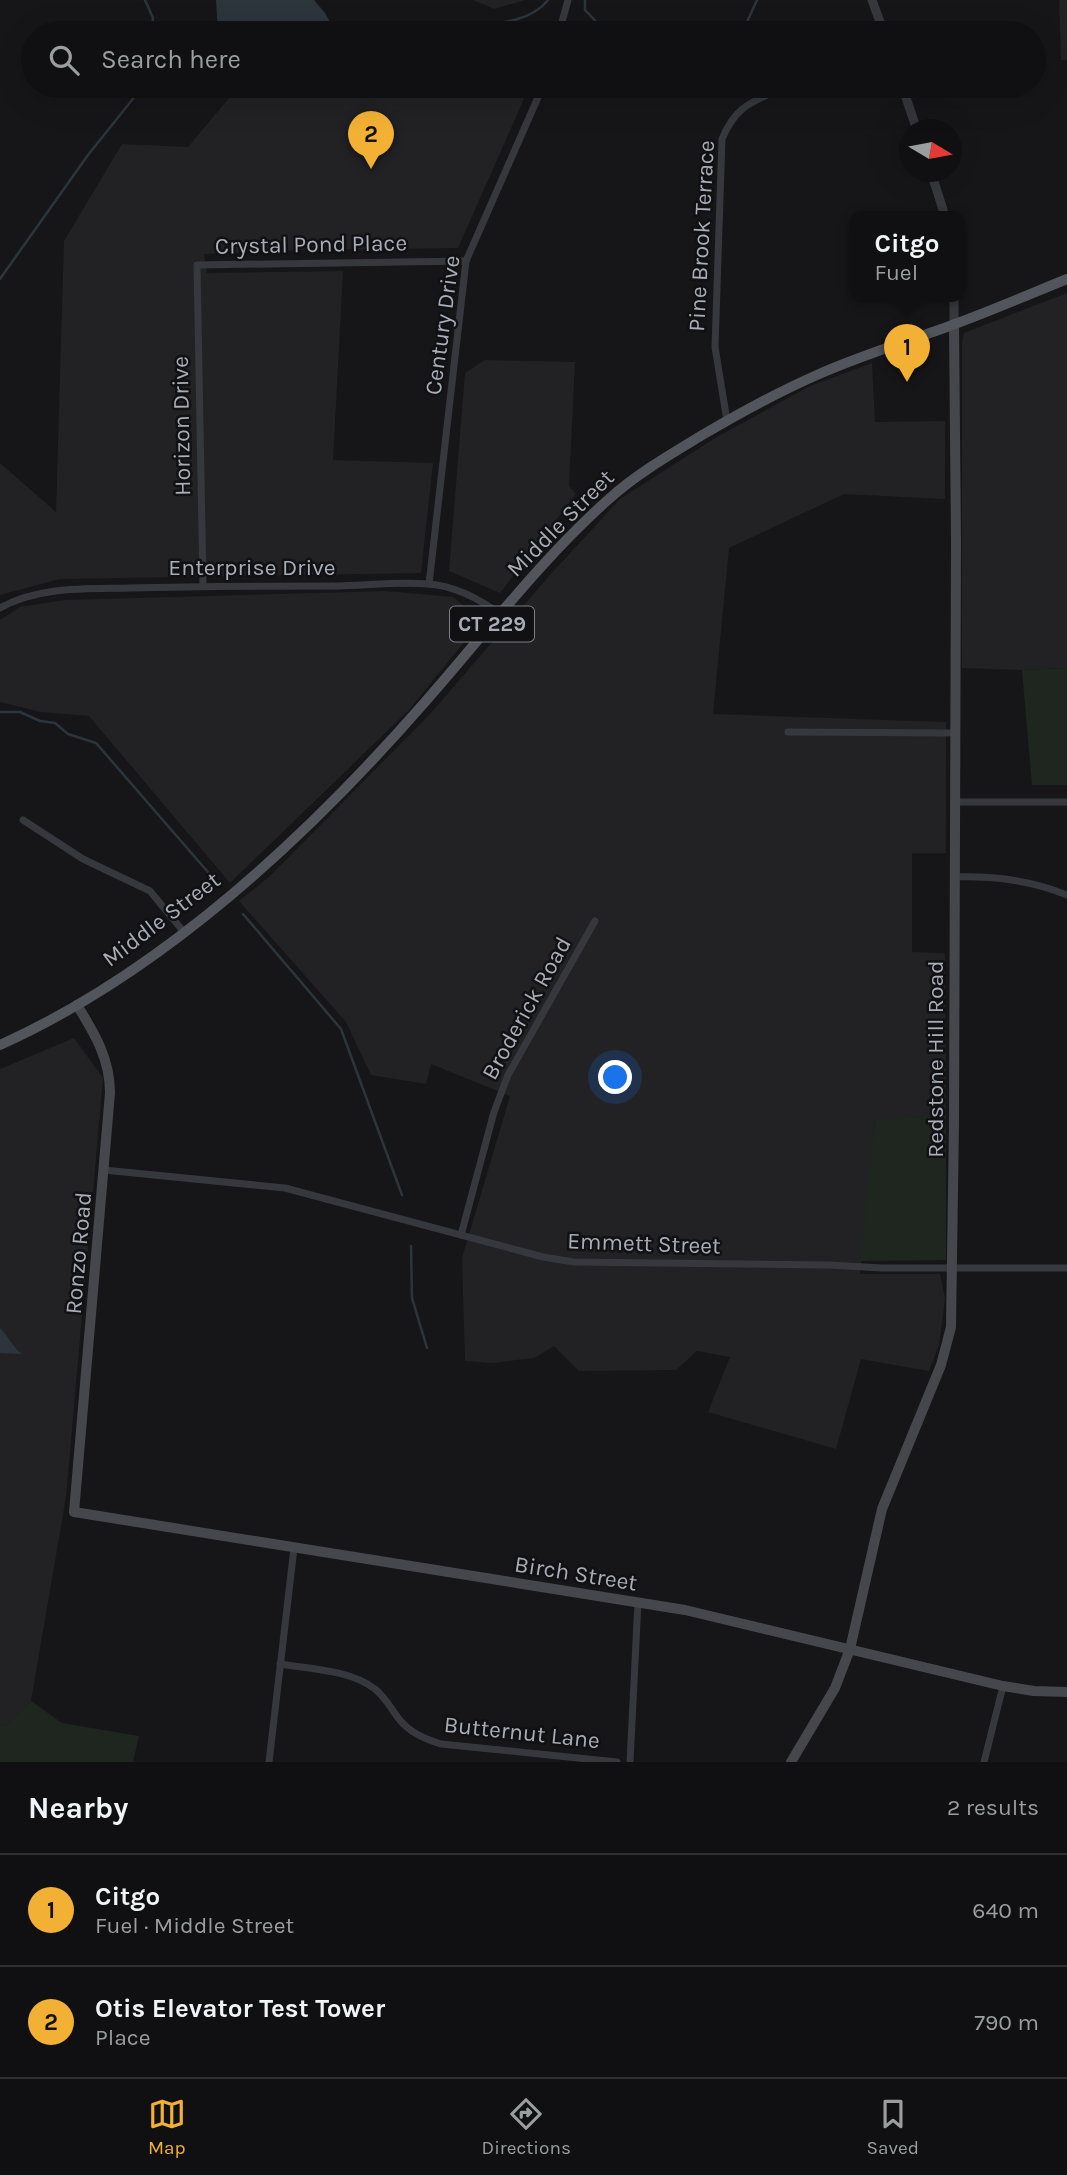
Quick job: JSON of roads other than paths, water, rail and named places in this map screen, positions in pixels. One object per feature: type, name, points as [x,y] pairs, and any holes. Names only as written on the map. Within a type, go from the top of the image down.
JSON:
[{"type":"main road","name":"Middle Street","points":[[0,1045],[78,1005],[183,931],[257,873],[317,817],[398,733],[566,542],[611,498],[676,451],[727,421],[813,377],[1067,279]]},
{"type":"main road","name":"Redstone Hill Road","points":[[791,1762],[835,1688],[850,1649],[882,1509],[942,1365],[951,1327],[956,502],[954,324]]},
{"type":"main road","name":"Ronzo Road","points":[[74,1512],[110,1093],[108,1066],[78,1005]]},
{"type":"main road","name":"Birch Street","points":[[74,1512],[685,1610],[1003,1686],[1067,1692]]},
{"type":"street","points":[[562,21],[568,0]]},
{"type":"street","points":[[872,0],[880,21]]},
{"type":"street","name":"Century Drive","points":[[429,584],[467,261],[538,98]]},
{"type":"street","name":"Pine Brook Terrace","points":[[727,421],[715,347],[722,139],[738,110],[762,98]]},
{"type":"street","points":[[906,98],[913,119]]},
{"type":"street","points":[[934,182],[943,211]]},
{"type":"street","name":"Crystal Pond Place","points":[[197,265],[467,261]]},
{"type":"street","name":"Horizon Drive","points":[[197,265],[203,585]]},
{"type":"street","points":[[954,302],[954,324]]},
{"type":"street","name":"Enterprise Drive","points":[[0,608],[43,593],[203,585],[429,584],[480,600],[501,615]]},
{"type":"street","points":[[788,732],[954,733]]},
{"type":"street","points":[[954,802],[1067,802]]},
{"type":"street","points":[[23,820],[83,859],[150,891],[183,931]]},
{"type":"street","points":[[954,877],[1007,878],[1041,885],[1067,895]]},
{"type":"street","name":"Broderick Road","points":[[461,1236],[495,1112],[508,1075],[595,921]]},
{"type":"street","name":"Emmett Street","points":[[104,1170],[277,1186],[543,1257],[592,1264],[1067,1268]]},
{"type":"street","points":[[269,1762],[294,1548]]},
{"type":"street","points":[[630,1762],[638,1602]]},
{"type":"street","name":"Butternut Lane","points":[[280,1664],[343,1675],[365,1683],[384,1698],[408,1728],[429,1741],[453,1746],[617,1762]]},
{"type":"street","points":[[984,1762],[1003,1686]]},
{"type":"waterway","points":[[145,0],[153,21]]},
{"type":"waterway","points":[[512,21],[538,10],[548,0]]},
{"type":"waterway","points":[[585,0],[585,10],[596,21]]},
{"type":"waterway","points":[[747,21],[757,0]]},
{"type":"waterway","points":[[0,279],[88,155],[134,98]]},
{"type":"waterway","points":[[0,712],[20,712],[40,721],[55,723],[68,734],[96,743],[214,879]]},
{"type":"waterway","points":[[243,914],[341,1029],[402,1195]]},
{"type":"waterway","points":[[411,1246],[412,1298],[427,1348]]},
{"type":"place","name":"Otis Elevator Test Tower","points":[[371,169]]},
{"type":"place","name":"Citgo","points":[[907,382]]}]
